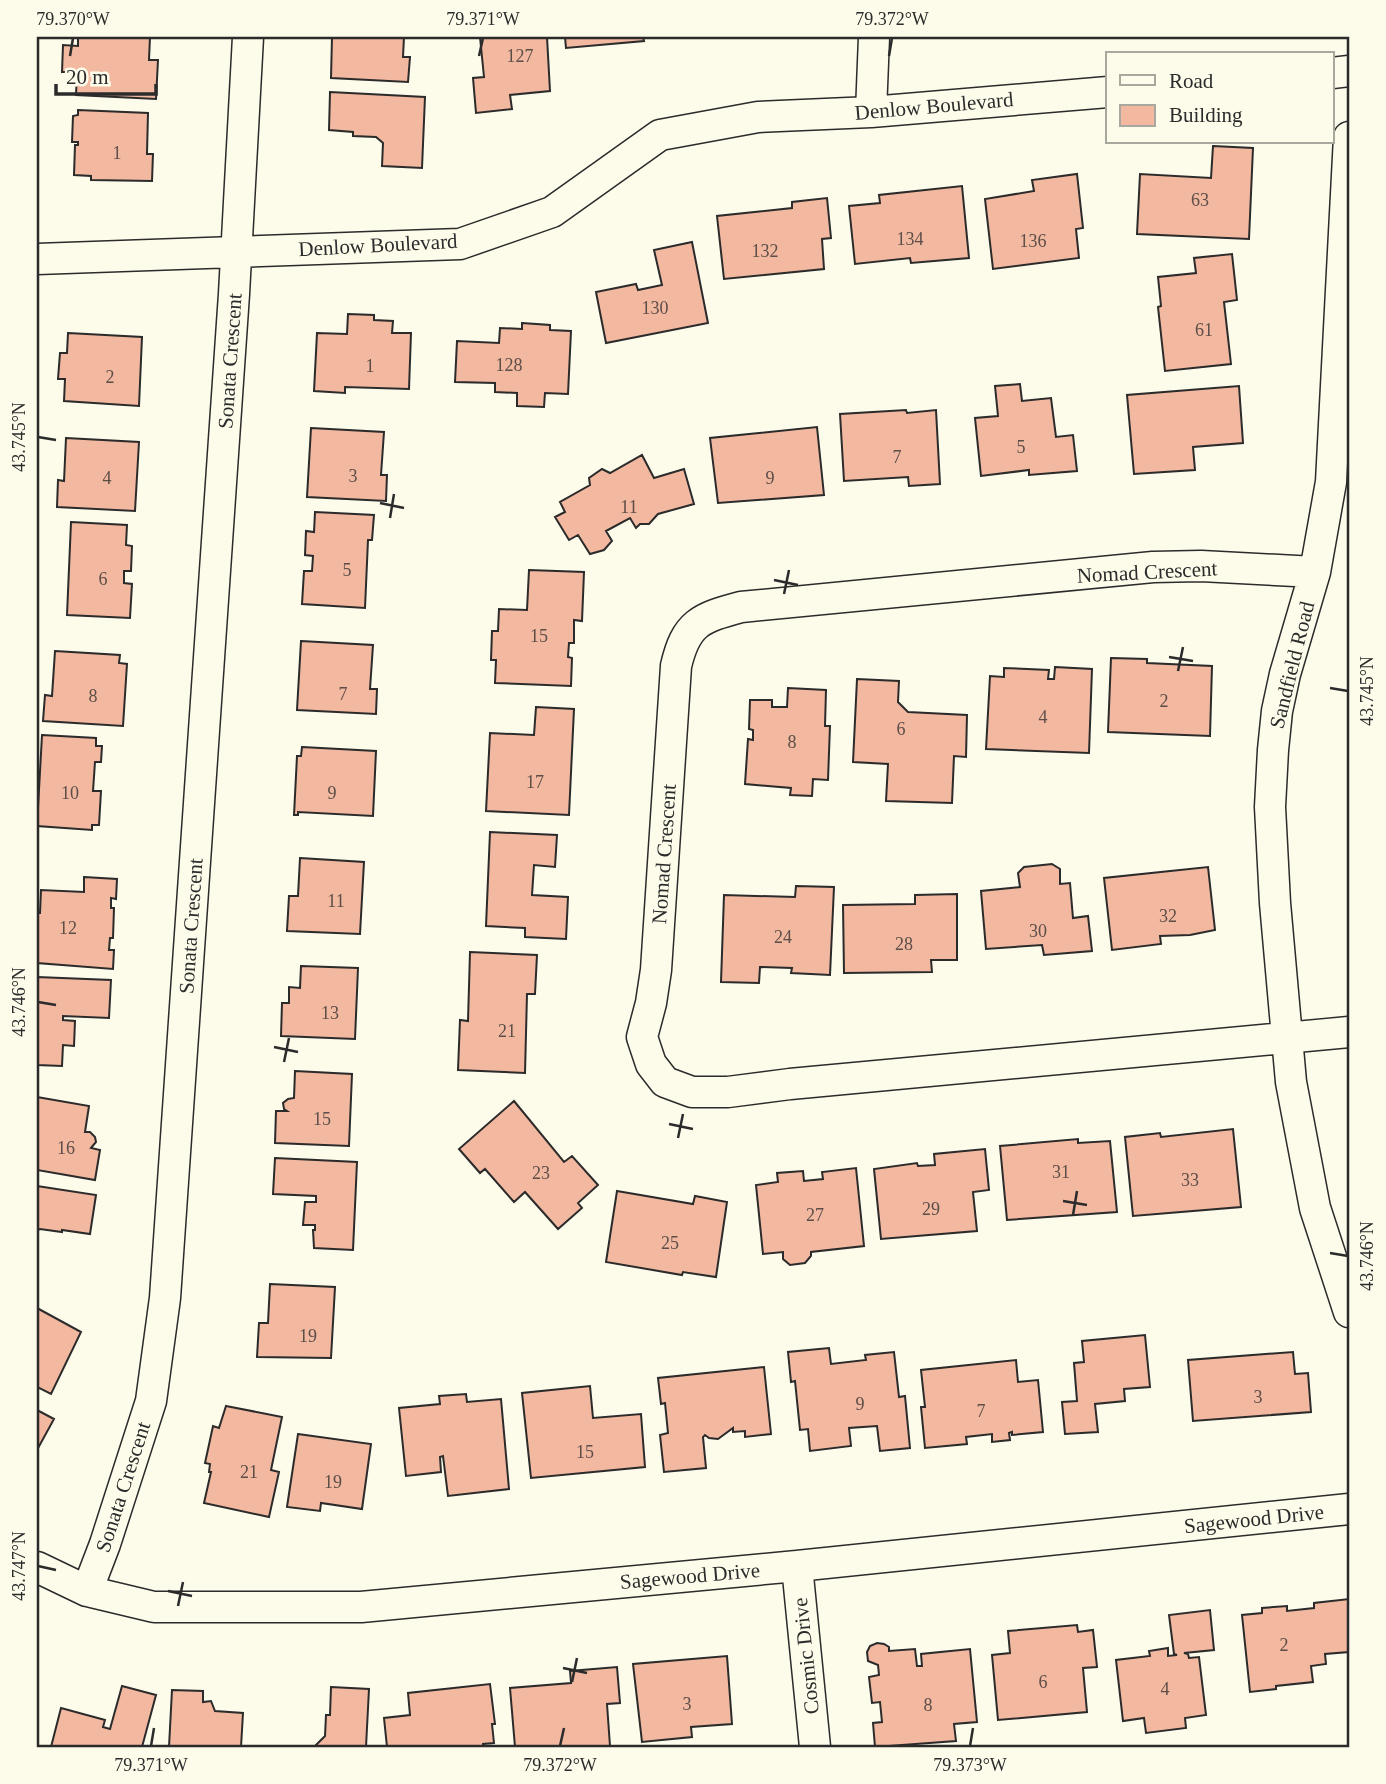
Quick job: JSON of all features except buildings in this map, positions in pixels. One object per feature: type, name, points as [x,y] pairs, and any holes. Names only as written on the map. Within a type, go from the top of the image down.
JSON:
[{"type":"street","name":"Sonata Crescent","points":[[87,1591],[151,1401],[165,1298],[237,250],[248,37]]},
{"type":"street","points":[[871,112],[874,37]]},
{"type":"street","name":"Denlow Boulevard","points":[[37,259],[460,243],[552,212],[660,135],[758,117],[871,112],[1106,92]]},
{"type":"street","name":"Sandfield Road","points":[[1349,137],[1331,482],[1315,572],[1285,674],[1273,750],[1270,807],[1275,903],[1291,1083],[1315,1208],[1349,1312]]},
{"type":"street","name":"Nomad Crescent","points":[[1315,572],[1201,566],[1153,567],[741,607],[706,616],[682,641],[676,666],[656,970],[642,1037],[651,1064],[665,1082],[692,1092],[728,1091],[1349,1032]]},
{"type":"street","name":"Sagewood Drive","points":[[37,1567],[87,1591],[154,1607],[361,1607],[797,1566],[1349,1509]]},
{"type":"street","name":"Cosmic Drive","points":[[797,1566],[815,1747]]}]
